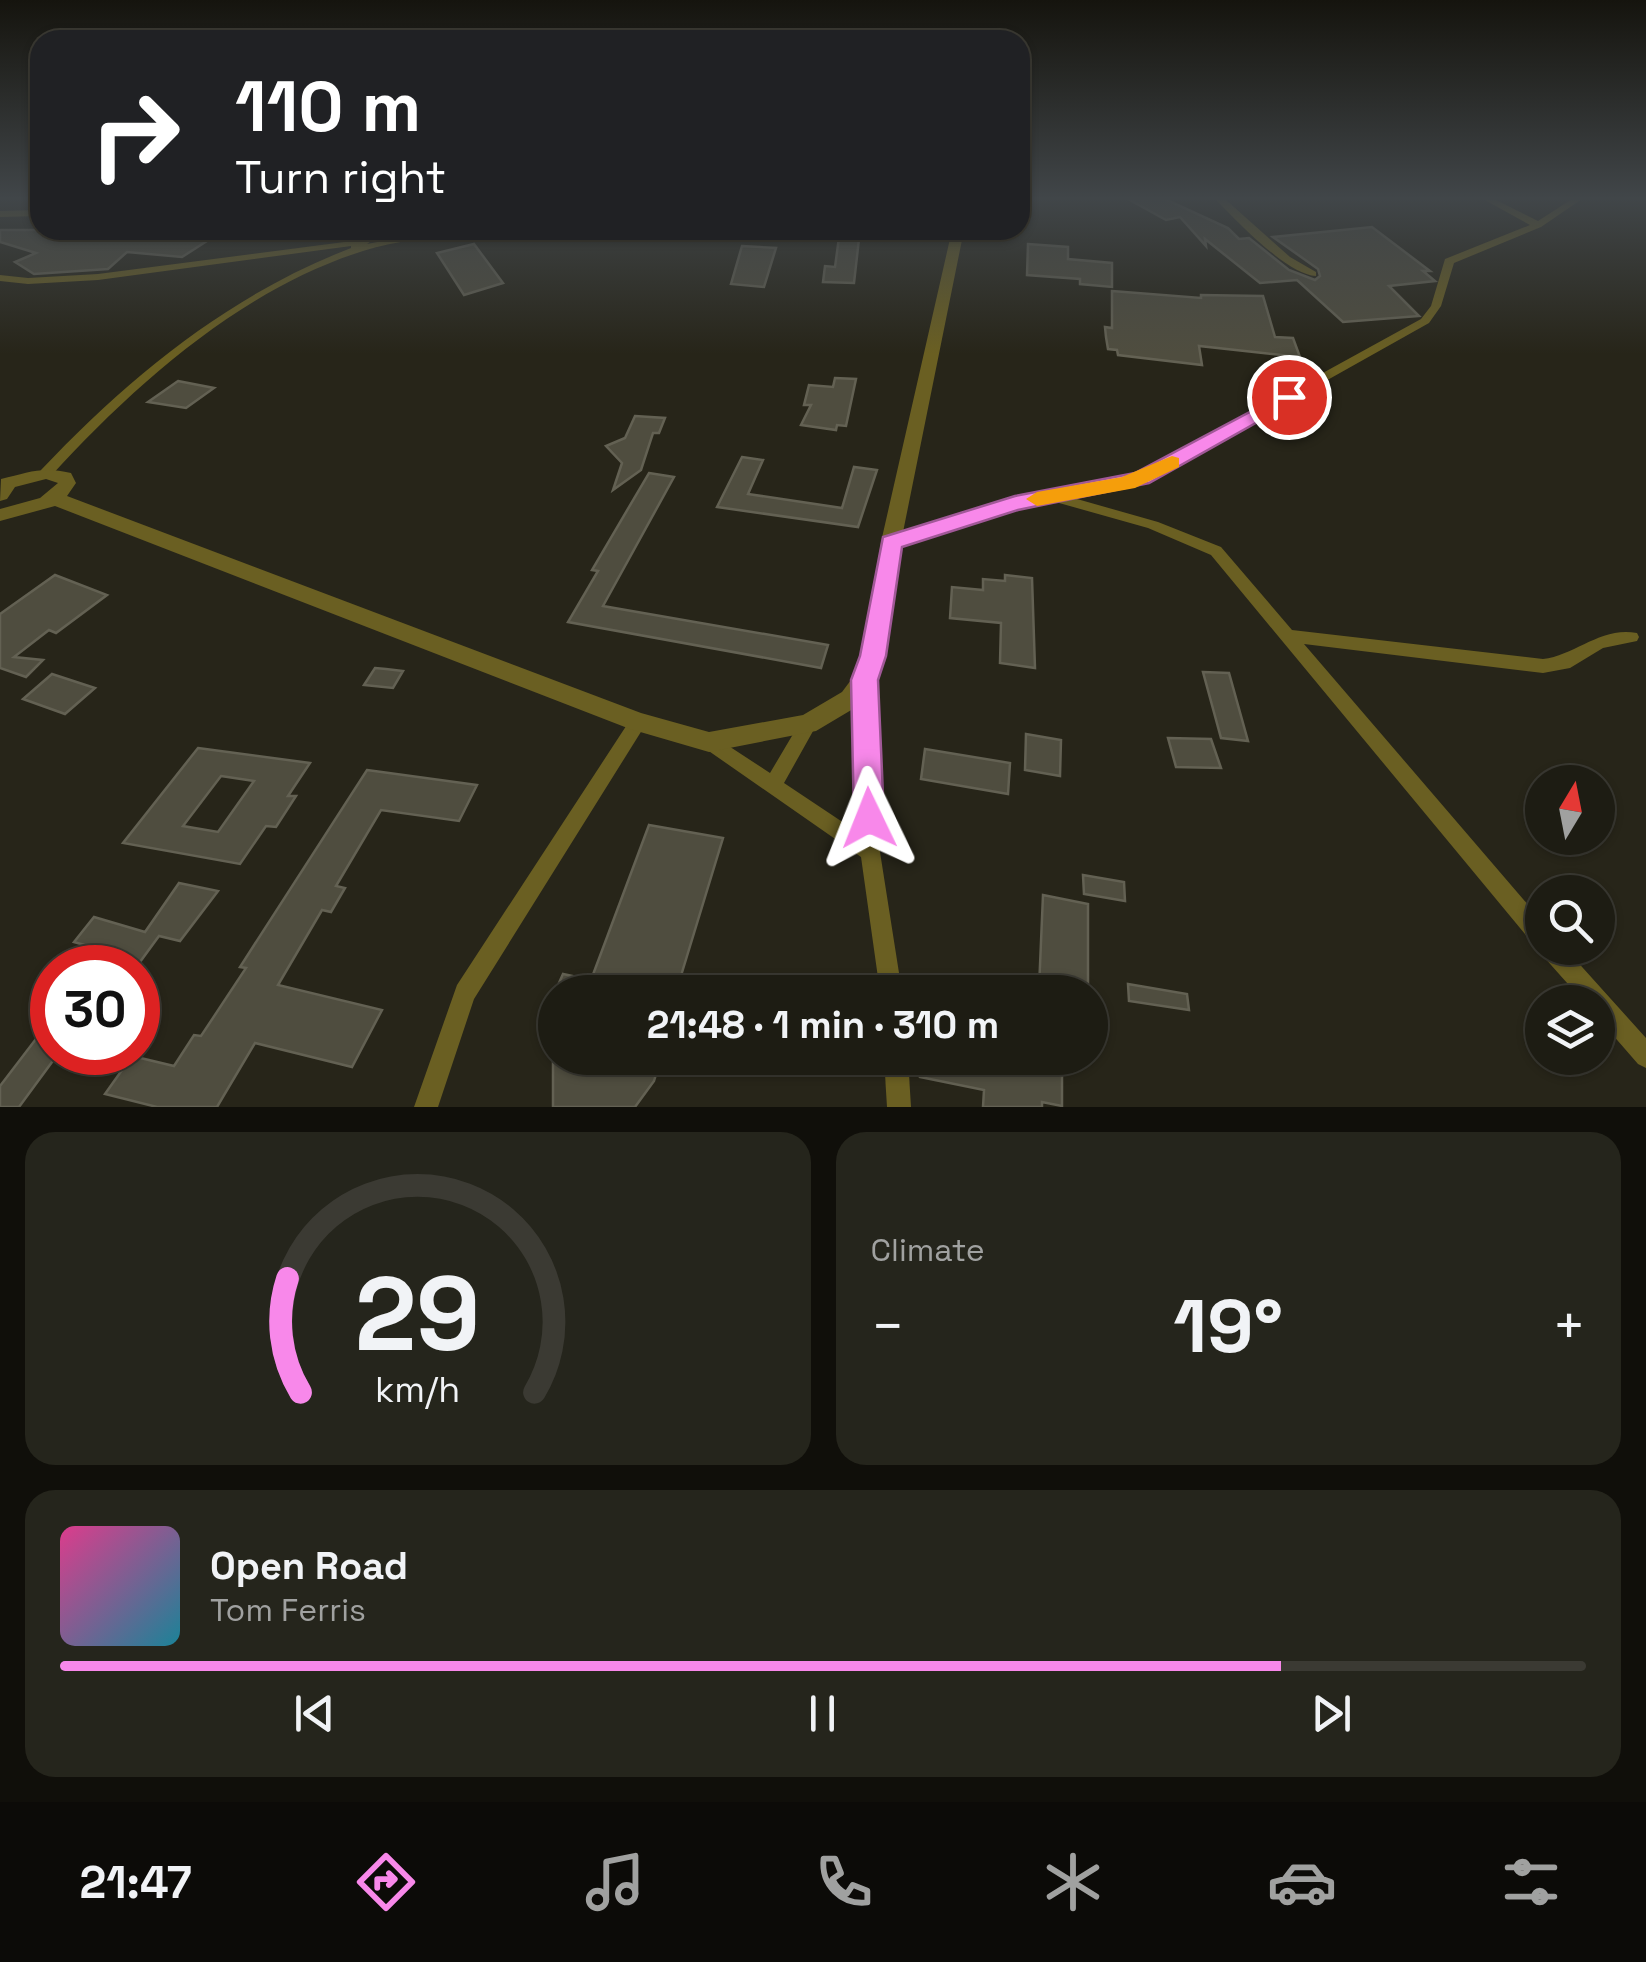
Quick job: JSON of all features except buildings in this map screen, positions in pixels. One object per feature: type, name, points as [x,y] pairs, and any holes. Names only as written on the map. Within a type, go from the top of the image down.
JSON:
[{"type":"street","points":[[0,278],[48,281],[128,274],[296,251]]},
{"type":"street","points":[[46,473],[121,394],[175,349],[275,288],[348,251]]},
{"type":"street","points":[[342,254],[360,251]]},
{"type":"street","points":[[709,742],[808,724],[850,699],[864,680],[873,656],[891,542],[954,251]]},
{"type":"street","points":[[1277,251],[1312,274]]},
{"type":"street","points":[[891,542],[1049,496],[1127,483],[1187,454],[1425,321],[1436,306],[1450,261],[1475,251]]},
{"type":"street","points":[[3,486],[46,473],[57,474],[67,483],[54,498]]},
{"type":"street","points":[[1049,496],[1153,525],[1216,551],[1525,917]]},
{"type":"street","points":[[0,511],[54,498],[638,722],[709,742],[870,852]]},
{"type":"street","points":[[1288,636],[1543,666],[1564,664],[1599,642],[1631,637]]},
{"type":"street","points":[[864,680],[870,852],[888,975]]},
{"type":"street","points":[[426,1107],[464,993],[638,722]]},
{"type":"street","points":[[774,783],[808,724]]},
{"type":"street","points":[[1567,965],[1646,1056]]},
{"type":"street","points":[[897,1075],[899,1107]]},
{"type":"slow traffic","points":[[1037,499],[1127,483],[1172,462]]},
{"type":"route","points":[[869,818],[864,680],[873,656],[891,542],[1015,504],[1141,478],[1289,397]]}]
